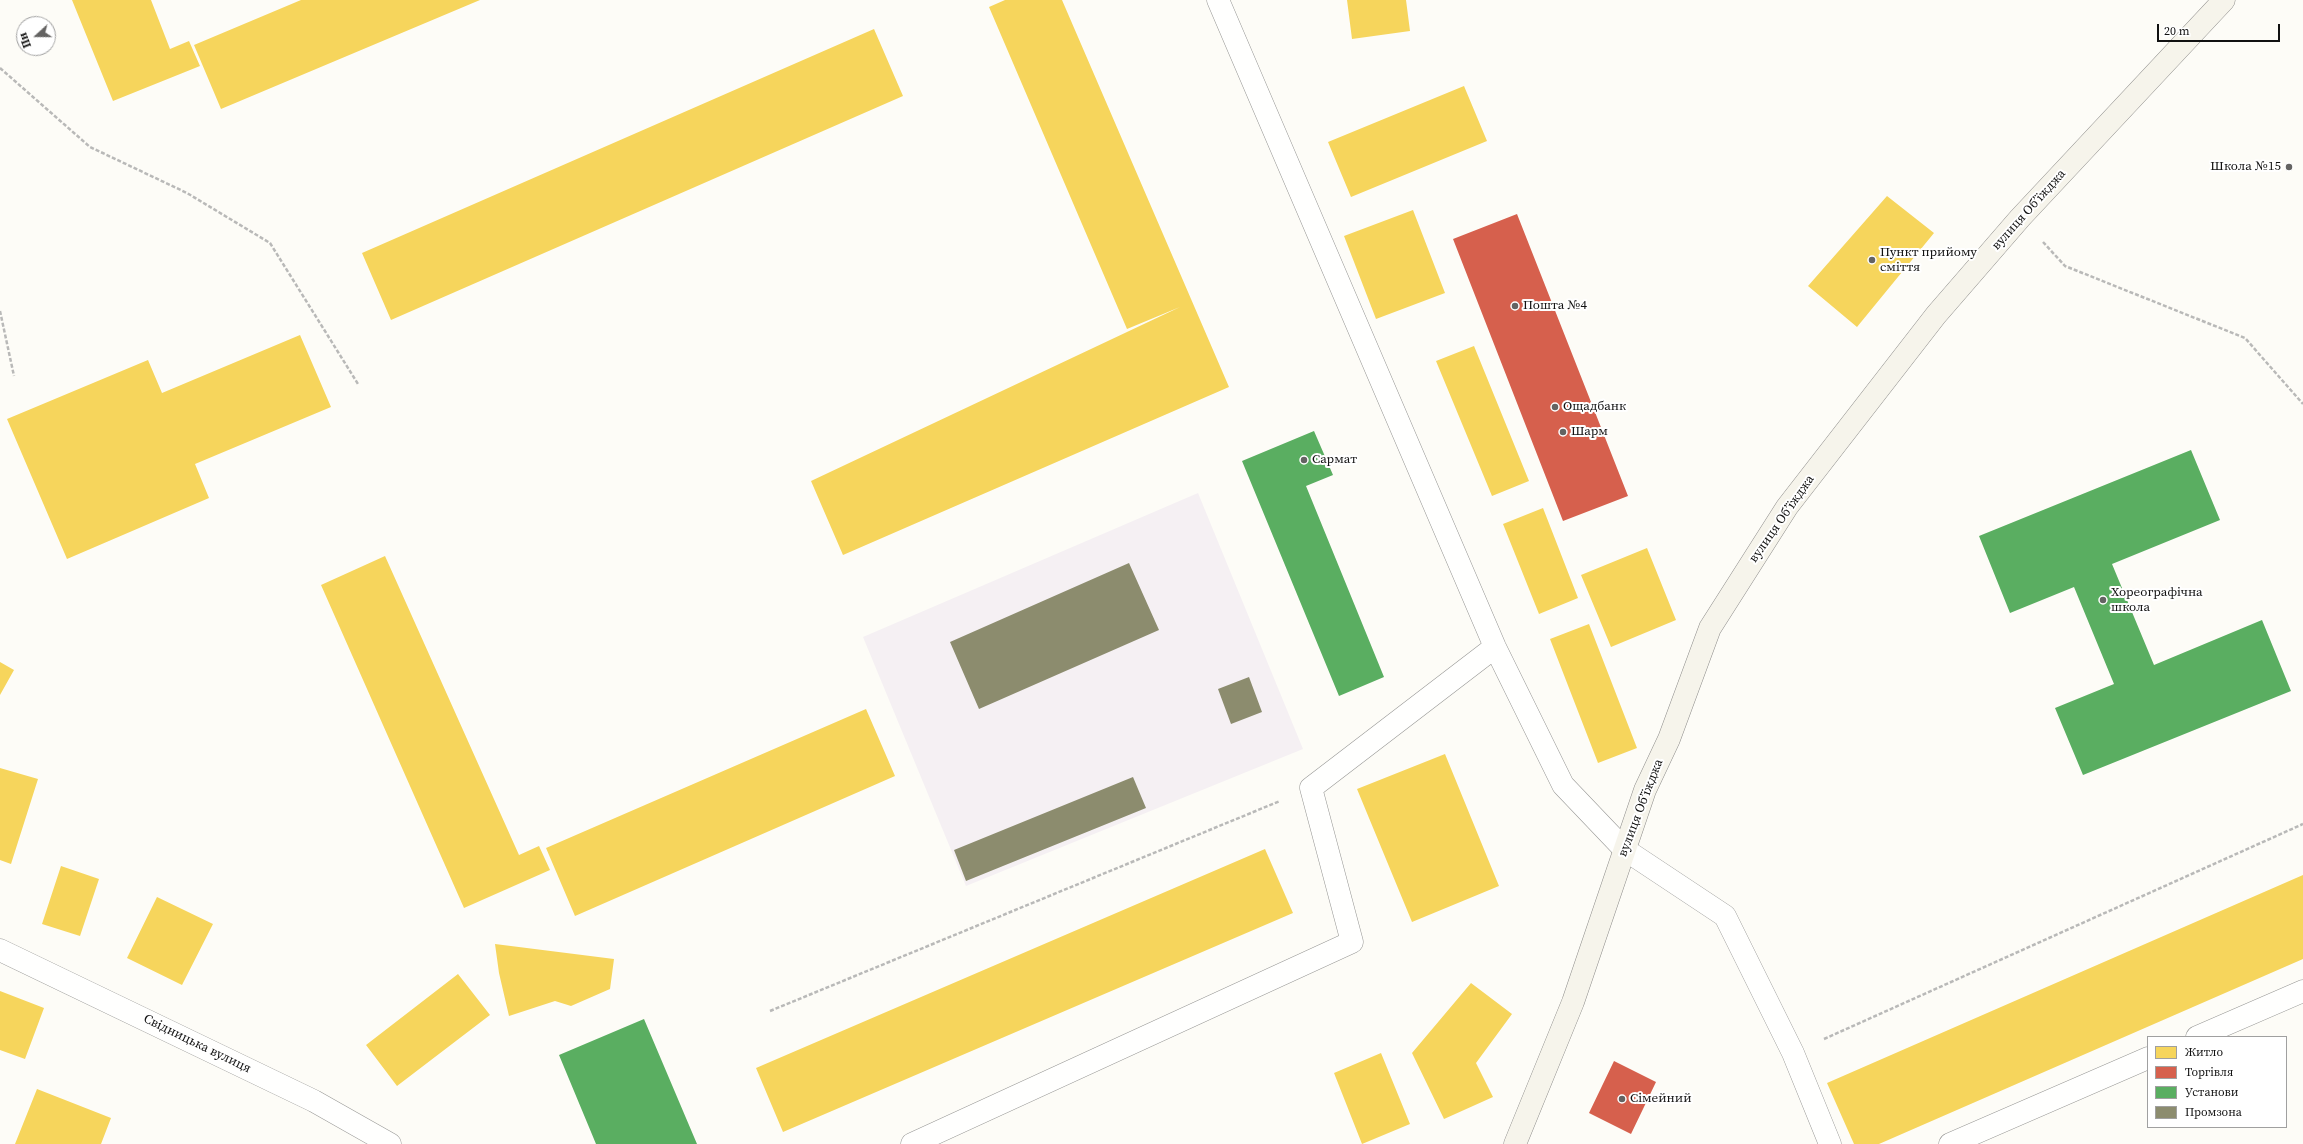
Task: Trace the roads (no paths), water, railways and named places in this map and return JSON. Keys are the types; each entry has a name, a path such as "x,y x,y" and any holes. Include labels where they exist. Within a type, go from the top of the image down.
{"street":[{"path":"1218,0 1495,647 1563,785 1624,849 1725,916 1793,1053 1830,1144"},
{"name":"вулиця Обʼїжджа","path":"1515,1144 1573,1002 1624,849 1646,790 1669,739 1714,621 1787,507 1936,316 2020,218 2224,0"},
{"path":"912,1144 1352,942 1311,788 1495,647"},
{"name":"Свідницька вулиця","path":"0,950 314,1101 390,1144"},
{"path":"2199,1036 2303,991"},
{"path":"1950,1144 2147,1058"}],"place":[{"name":"Школа №15","path":"2289,167"},
{"name":"Пункт прийому сміття","path":"1872,260"},
{"name":"Пошта №4","path":"1515,306"},
{"name":"Ощадбанк","path":"1555,407"},
{"name":"Шарм","path":"1563,432"},
{"name":"Сармат","path":"1304,460"},
{"name":"Хореографічна школа","path":"2103,600"},
{"name":"Сімейний","path":"1622,1099"}]}
